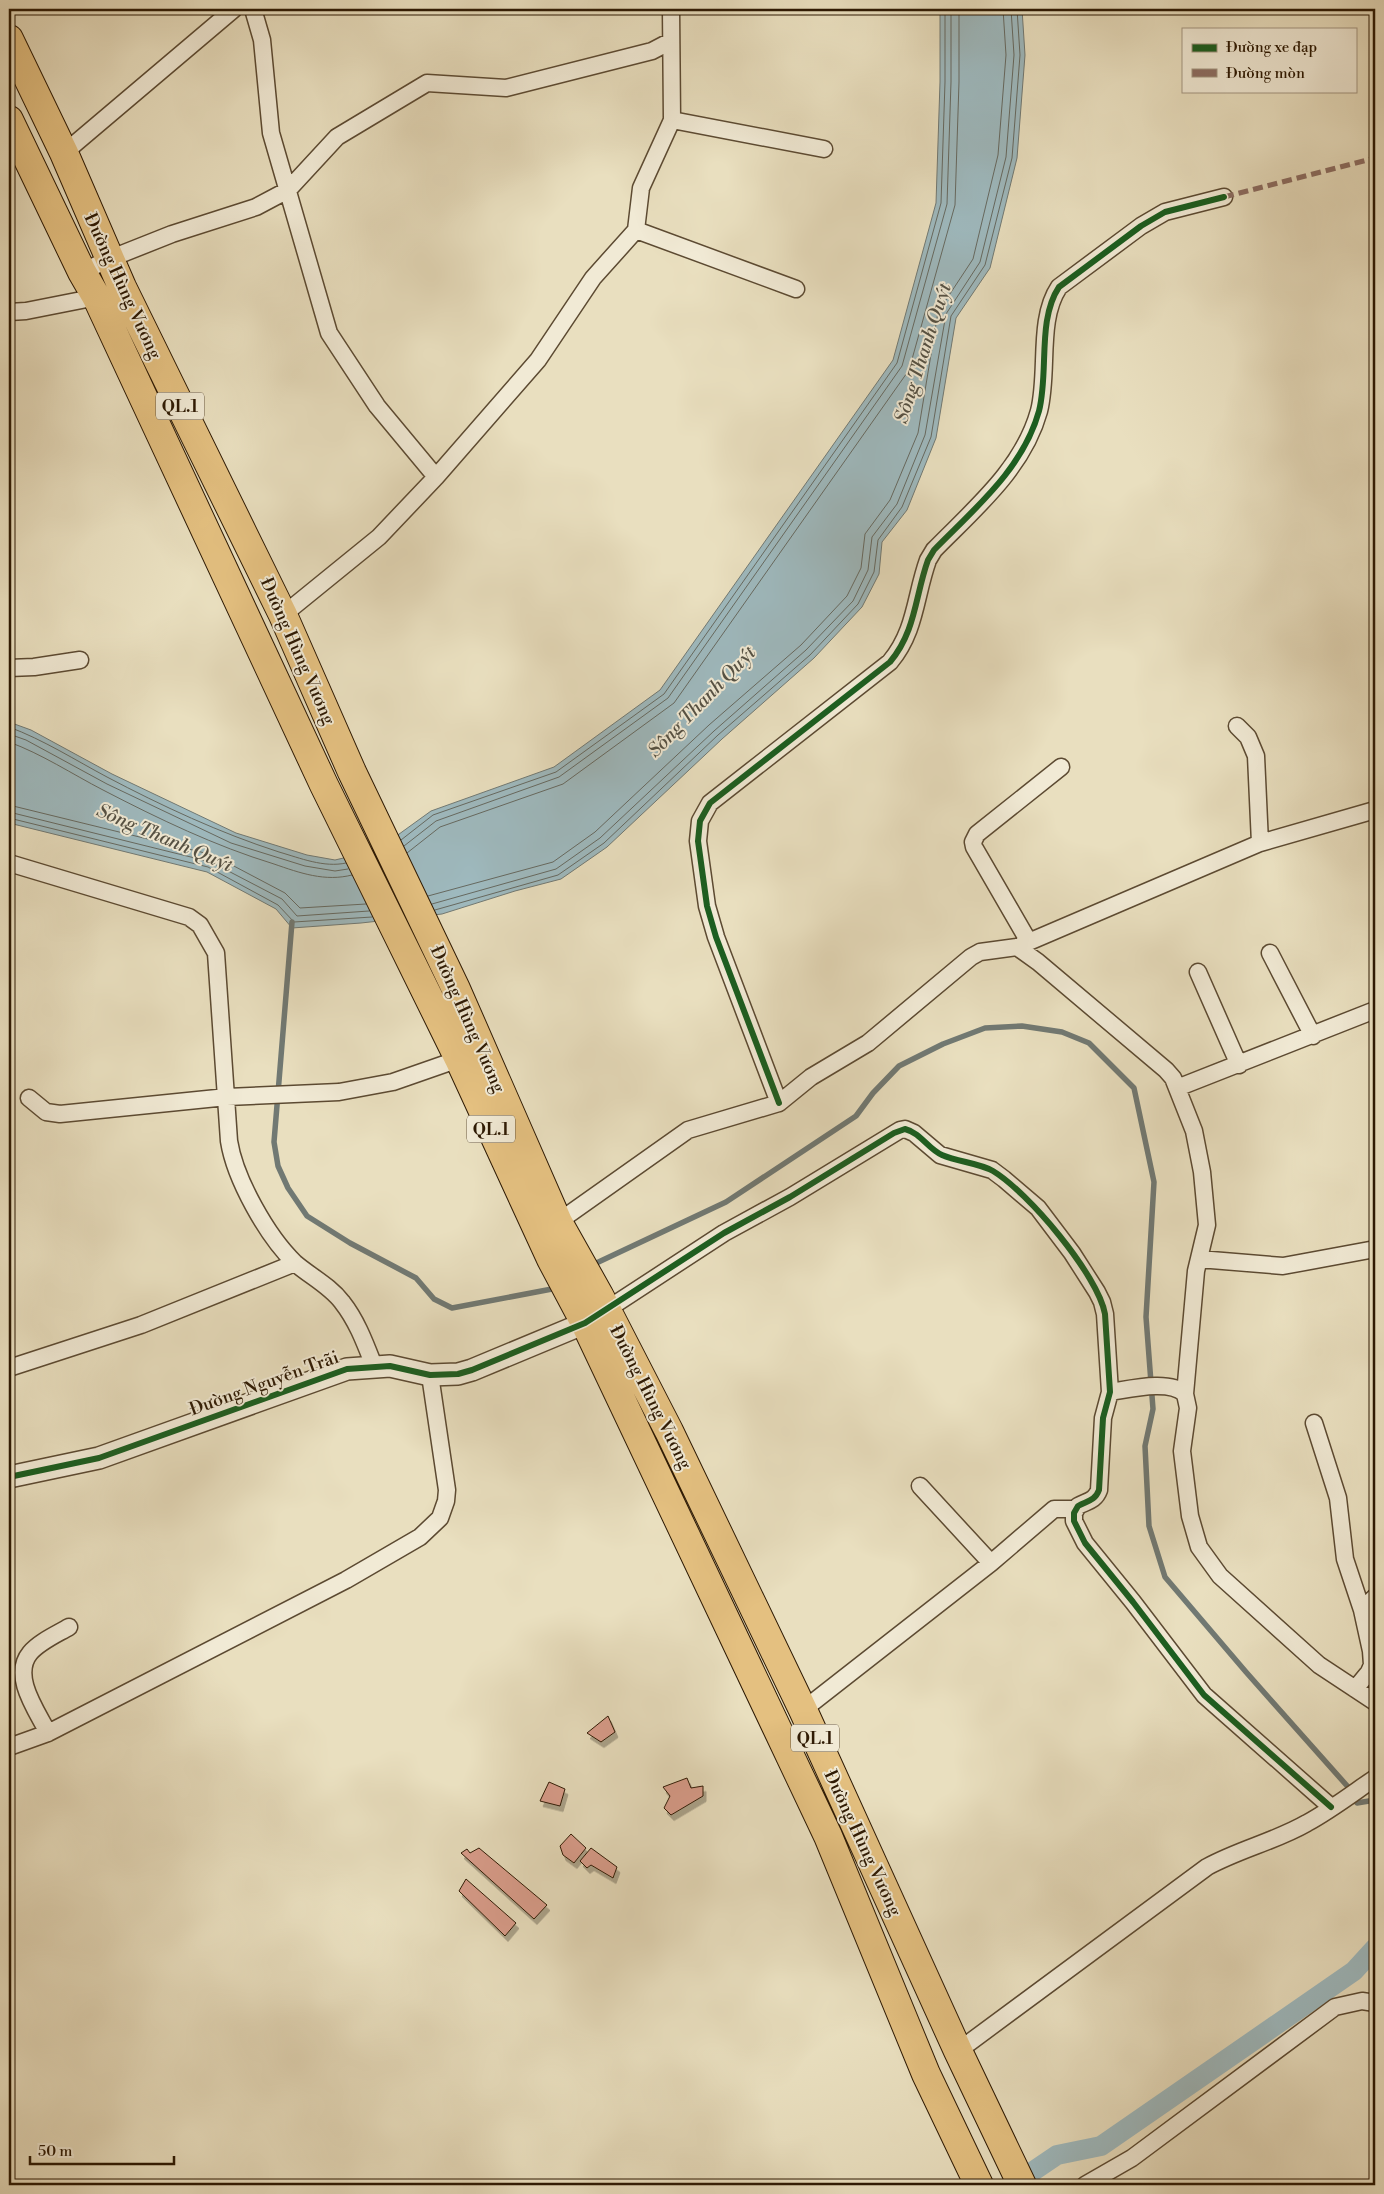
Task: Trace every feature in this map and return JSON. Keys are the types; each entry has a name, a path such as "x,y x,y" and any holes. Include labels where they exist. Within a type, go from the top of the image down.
{"highway":[{"name":"Đường Hùng Vương","path":"9,39 64,153 122,287 283,616 352,772 456,989 560,1241"},
{"name":"Đường Hùng Vương","path":"9,120 82,272 97,298 324,785 459,1059 597,1309 669,1431 803,1710 958,2051 1022,2185"},
{"name":"Đường Hùng Vương","path":"597,1309 828,1836 926,2074 979,2185"}],"street":[{"path":"64,153 234,9"},
{"path":"253,9 262,40 271,133 328,333 377,406 436,477"},
{"path":"283,616 379,537 436,477 538,360 593,278 636,230 641,188 672,120 671,9"},
{"path":"82,272 172,234 256,207 288,190 338,137 427,83 506,88 652,51 671,42"},
{"path":"672,120 824,149"},
{"path":"779,1103 716,937 707,906 698,841 700,821 710,803 890,662 902,648 910,629 928,560 934,550 1008,472 1031,433 1039,410 1043,382 1048,312 1051,299 1059,287 1141,226 1165,212 1224,197"},
{"path":"636,230 796,289"},
{"path":"9,312 97,298 122,287"},
{"path":"9,668 34,667 80,660"},
{"path":"1237,726 1254,747 1256,756 1260,843"},
{"path":"1061,767 977,834 973,842 1023,944 1038,962 1166,1070 1177,1088 1194,1131 1202,1172 1207,1225 1196,1271 1186,1394 1188,1408 1182,1451 1190,1516 1199,1547 1227,1582 1319,1665 1375,1702"},
{"path":"560,1241 688,1130 779,1103 811,1077 868,1043 971,957 980,952 1023,944 1260,843 1375,810"},
{"path":"9,863 189,918 200,925 216,953 232,1161 263,1223 280,1247 296,1263 340,1299 356,1323 374,1366"},
{"path":"1270,953 1313,1036"},
{"path":"1198,972 1239,1065"},
{"path":"1177,1088 1375,1010"},
{"path":"29,1098 46,1112 60,1114 227,1097 339,1092 393,1082 459,1059"},
{"path":"597,1309 894,1133 905,1129 914,1133 940,1155 992,1170 1038,1208 1072,1253 1102,1302 1110,1392 1103,1418 1099,1490 1097,1496 1075,1509 1054,1509 990,1563 803,1710"},
{"path":"1199,1259 1283,1266 1375,1249"},
{"path":"9,1368 141,1325 296,1263"},
{"name":"Đường Nguyễn Trãi","path":"9,1477 99,1458 347,1369 390,1366 430,1375 458,1374 472,1370 597,1309"},
{"path":"9,1747 48,1732 346,1580 420,1538 440,1518 446,1501 430,1375"},
{"path":"1110,1392 1153,1387 1174,1387 1186,1394"},
{"path":"1314,1423 1338,1498 1346,1559 1362,1610 1371,1651 1372,1664 1355,1689"},
{"path":"920,1486 990,1563"},
{"path":"1075,1509 1074,1521 1085,1543 1204,1695 1331,1807"},
{"path":"1362,1610 1375,1597"},
{"path":"48,1732 26,1688 23,1679 24,1666 31,1651 69,1626"},
{"path":"958,2051 1207,1867 1234,1852 1255,1846 1307,1823 1375,1778"},
{"path":"1085,2185 1132,2158 1335,2007 1362,2001 1375,2003"}],"water":[{"name":"Sông Thanh Quýt","path":"940,9 1022,9 1025,55 1017,158 990,268 956,318 936,438 907,510 882,542 879,574 862,607 814,658 722,739 607,847 561,879 442,914 292,928 276,909 207,872 9,823 9,722 31,730 112,774 236,833 307,855 335,860 377,850 431,811 554,767 660,690 893,360 936,203 940,82"}],"building":[{"path":"608,1716 615,1732 601,1742 587,1733"},
{"path":"687,1778 691,1788 703,1786 703,1796 671,1815 664,1808 670,1796 663,1787"},
{"path":"549,1782 565,1789 560,1806 540,1801"},
{"path":"571,1834 586,1848 574,1863 563,1855 560,1846"},
{"path":"479,1848 547,1905 534,1919 461,1853 467,1849 470,1853"},
{"path":"591,1848 617,1867 613,1878 591,1865 587,1868 580,1861"},
{"path":"466,1879 516,1923 505,1936 459,1891"}],"waterway":[{"path":"292,922 274,1142 278,1166 288,1188 307,1216 350,1243 416,1278 434,1299 452,1308 552,1289 556,1286"},
{"path":"590,1266 726,1202 856,1116 873,1093 899,1066 943,1044 985,1028 1022,1026 1062,1032 1089,1043 1134,1088 1154,1182 1146,1317 1153,1409 1145,1446 1149,1526 1165,1577 1349,1788 1357,1803 1375,1800"},
{"path":"1026,2176 1057,2155 1101,2146 1354,1971 1375,1948"}],"marked path":[{"path":"1224,197 1375,158"}],"cycle path":[{"path":"779,1103 716,937 707,906 698,841 700,821 710,803 890,662 899,650 910,626 928,560 934,550 996,487 1009,470 1032,432 1042,396 1048,315 1052,300 1059,287 1141,226 1165,212 1224,197"},
{"path":"9,1477 99,1458 347,1369 390,1366 430,1375 458,1374 472,1370 585,1323 724,1233 790,1197 894,1133 905,1129 916,1134 942,1155 987,1168 1008,1182 1042,1215 1076,1257 1100,1298 1105,1314 1110,1392 1103,1418 1099,1490 1093,1499 1078,1506 1074,1513 1074,1521 1085,1543 1204,1695 1331,1807"}]}
